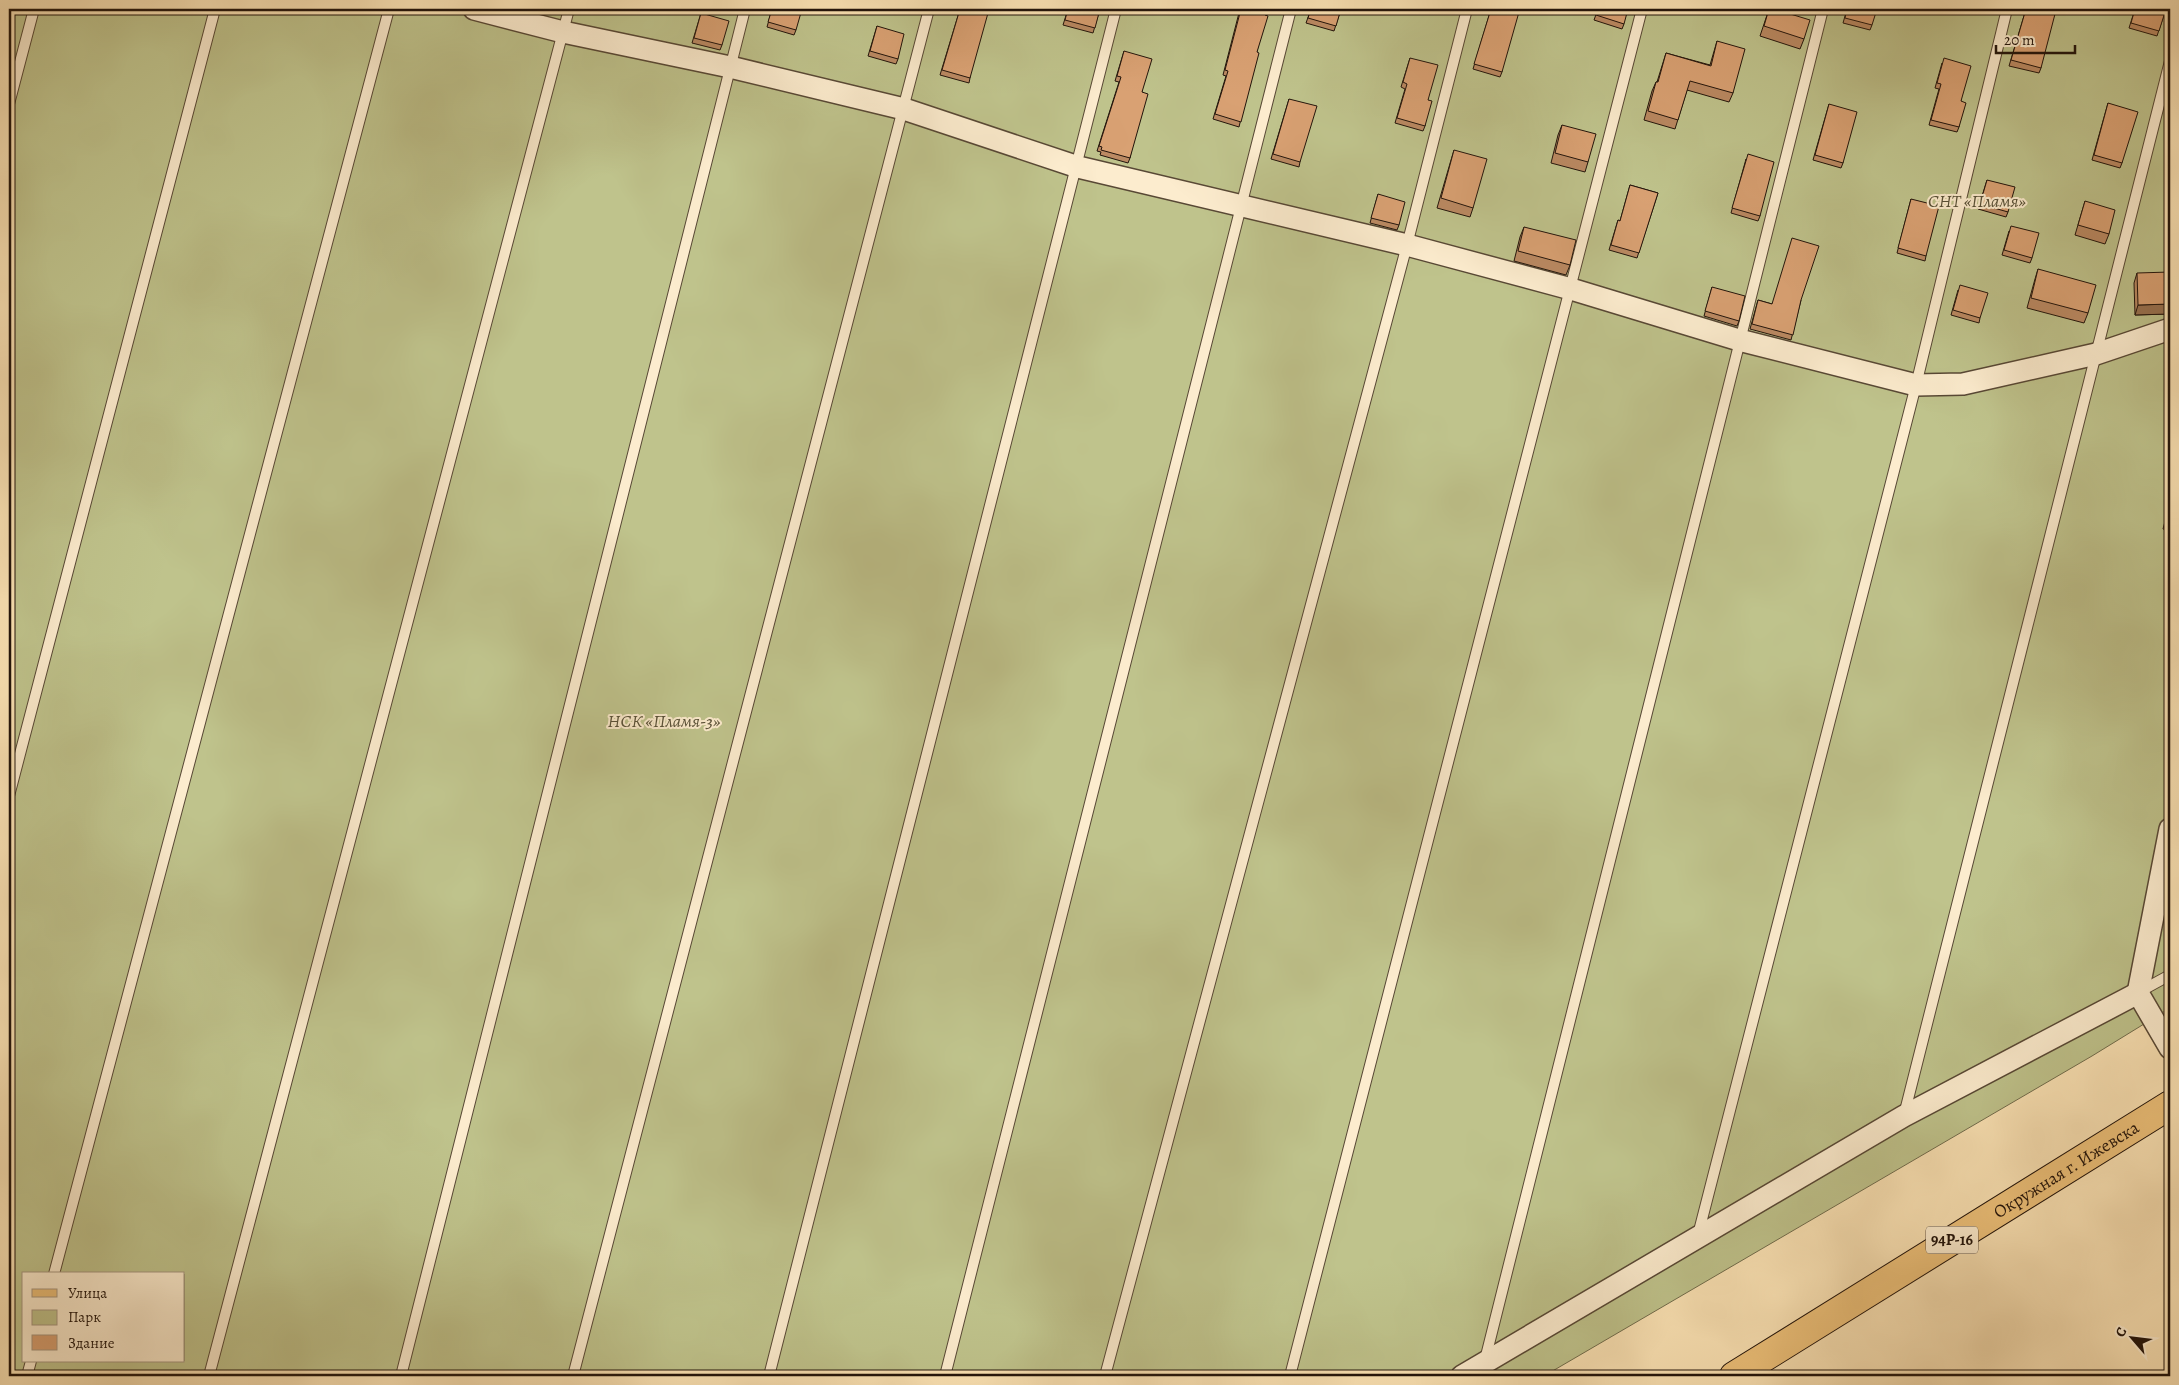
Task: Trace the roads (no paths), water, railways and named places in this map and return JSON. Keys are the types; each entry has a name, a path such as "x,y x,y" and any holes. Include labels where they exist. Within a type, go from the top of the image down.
{"main road":[{"name":"Окружная г. Ижевска","path":"1734,1376 2170,1105"}],"street":[{"path":"474,9 563,32 730,67 904,109 1078,167 1407,245 1571,289 1739,340 1916,385 1963,384 2096,354 2170,329"},
{"path":"2170,829 2138,993 2170,1048"},
{"path":"1462,1376 1904,1116 2138,993"}],"lane":[{"path":"9,104 34,9"},
{"path":"9,796 215,9"},
{"path":"55,1272 389,9"},
{"path":"209,1376 569,9"},
{"path":"401,1376 745,9"},
{"path":"573,1376 929,9"},
{"path":"769,1376 1078,167 1116,9"},
{"path":"945,1376 1291,9"},
{"path":"1105,1376 1407,245 1467,9"},
{"path":"1290,1376 1642,9"},
{"path":"1484,1363 1823,9"},
{"path":"1697,1238 1916,385 2007,9"},
{"path":"1904,1116 2170,61"},
{"path":"2138,993 2170,975"},
{"path":"27,1376 31,1362"}],"park label":[{"name":"СНТ «Пламя»","path":"1977,201"},
{"name":"НСК «Пламя-3»","path":"664,721"}]}
